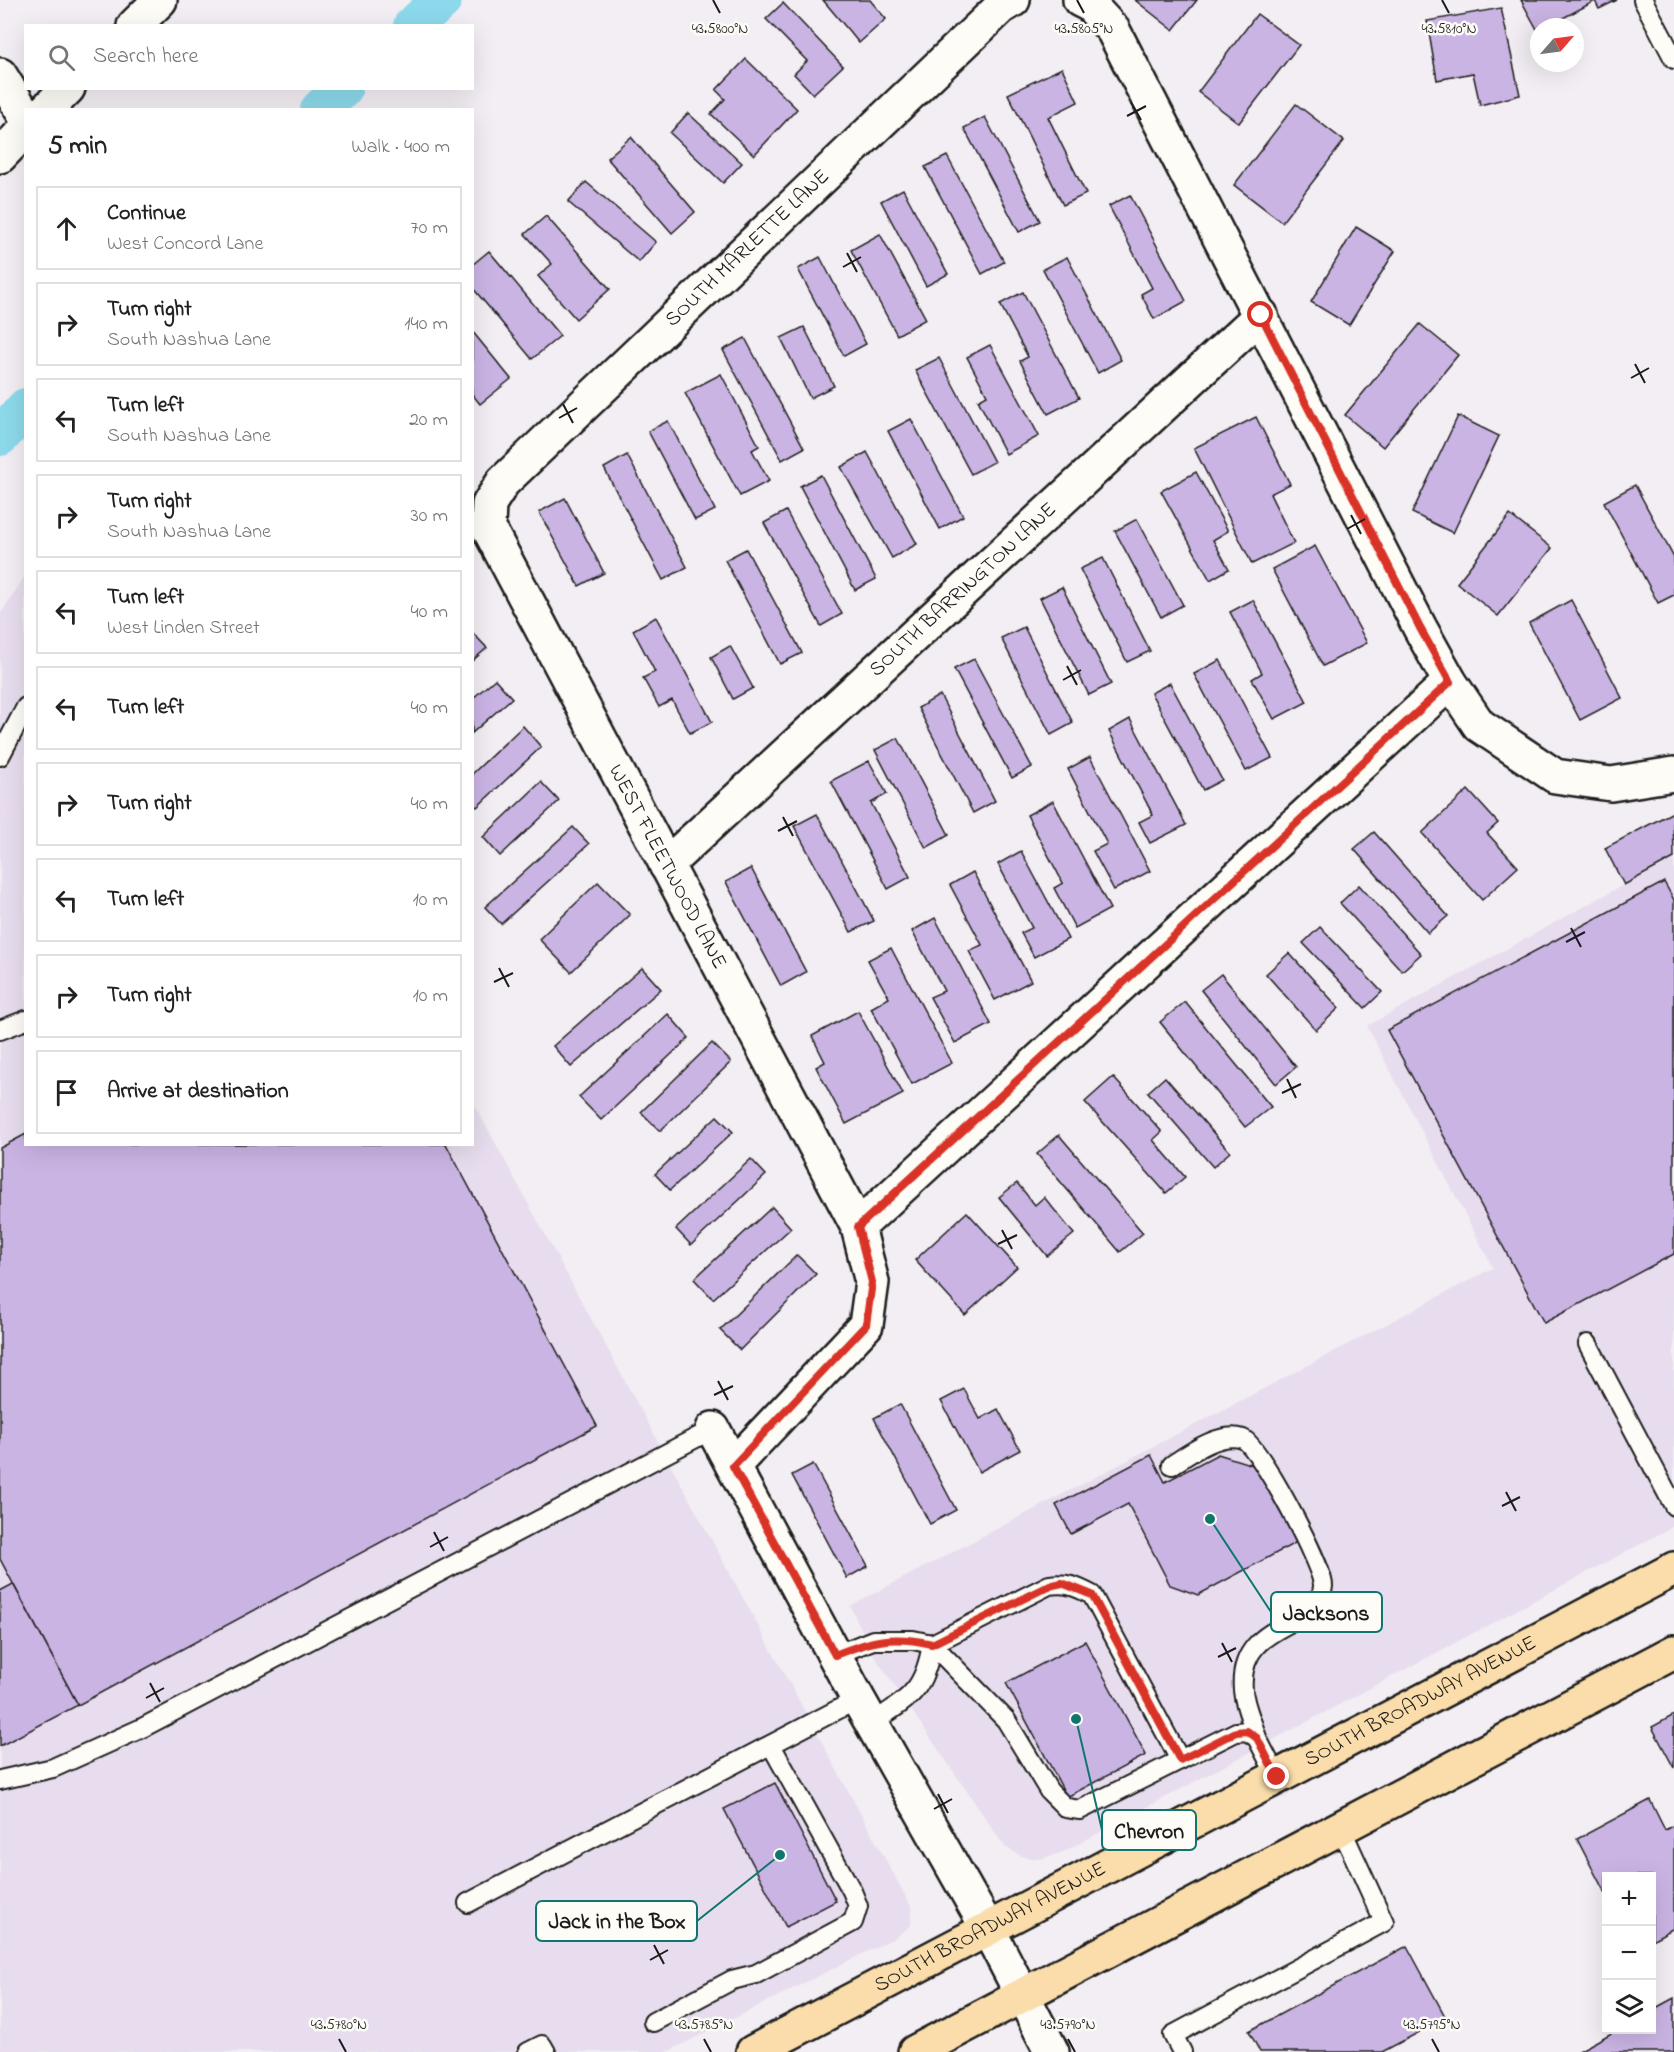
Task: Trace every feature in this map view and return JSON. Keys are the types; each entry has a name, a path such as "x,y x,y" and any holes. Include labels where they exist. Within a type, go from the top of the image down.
{"main road":[{"name":"SOUTH BROADWAY AVENUE","path":"753,2052 1674,1569"},
{"path":"915,2052 1674,1652"}],"street":[{"path":"136,24 160,0"},
{"name":"SOUTH MARLETTE LANE","path":"489,504 503,483 1001,7 1013,0"},
{"path":"1080,0 1090,5 1113,30 1420,628 1450,682 1479,725 1555,776 1611,784 1674,774"},
{"path":"0,75 24,114"},
{"path":"48,108 66,90"},
{"path":"0,156 24,131"},
{"name":"SOUTH BARRINGTON LANE","path":"666,865 1261,315"},
{"name":"WEST FLEETWOOD LANE","path":"489,504 488,527 858,1227 872,1282 866,1325 733,1466"},
{"path":"858,1227 1450,682"},
{"path":"713,1429 865,1711 988,1929 1052,2052"}],"lane":[{"path":"1643,0 1674,59"},
{"path":"0,756 24,711"},
{"path":"0,1030 24,1021"},
{"path":"1588,1344 1674,1506"},
{"path":"0,1780 53,1768 142,1728 713,1429"},
{"path":"1172,1465 1196,1450 1227,1437 1244,1439 1260,1456 1272,1477 1314,1559 1323,1584 1319,1601 1310,1611 1266,1635 1252,1648 1244,1667 1243,1691 1257,1738 1277,1777"},
{"path":"932,1644 1049,1586 1062,1583 1078,1588 1092,1595 1180,1760"},
{"path":"835,1655 873,1640 913,1640 932,1644 1006,1720 1049,1791 1066,1808 1080,1810 1236,1732 1247,1731 1257,1738"},
{"path":"468,1903 771,1745 911,1696 928,1671 932,1644"},
{"path":"653,2022 732,1980 756,1974 853,1922 858,1906 852,1891 771,1745"},
{"path":"1182,2052 1173,2035 1384,1922 1341,1828"},
{"path":"528,2052 542,2045 546,2052"}],"shaded area":[{"path":"24,578 24,1146 474,1146 474,1104 912,1908 911,1925 896,1937 667,2052 0,2052 0,615"},
{"path":"1674,857 1674,1526 1063,1852 1041,1859 1023,1857 1005,1847 875,1657 850,1606 1493,1268 1367,1026"}],"building":[{"path":"823,0 870,0 886,19 859,43"},
{"path":"1135,0 1197,0 1173,30"},
{"path":"1521,0 1617,0 1599,9 1595,1 1563,18 1531,18"},
{"path":"783,3 843,66 813,94 794,74 807,61 766,19"},
{"path":"1501,8 1520,95 1480,105 1473,73 1437,80 1427,21"},
{"path":"1257,14 1299,45 1239,123 1198,92"},
{"path":"746,59 797,109 754,155 711,114 725,99 716,90"},
{"path":"1062,68 1078,102 1048,117 1086,194 1063,205 1008,94"},
{"path":"1296,104 1344,141 1282,222 1234,185"},
{"path":"688,113 742,163 723,183 670,133"},
{"path":"985,117 1040,221 1019,232 964,128"},
{"path":"631,137 695,212 672,233 607,158"},
{"path":"947,156 1004,262 982,274 925,167"},
{"path":"586,182 656,242 639,262 568,202"},
{"path":"903,189 948,274 926,286 881,201"},
{"path":"1130,195 1186,301 1154,319 1141,294 1152,288 1109,206"},
{"path":"546,216 610,289 576,319 538,276 552,264 525,234"},
{"path":"1356,227 1395,251 1349,325 1311,302"},
{"path":"880,234 926,319 897,335 851,250"},
{"path":"489,251 560,336 532,359 474,289 474,263"},
{"path":"820,257 866,344 844,356 798,269"},
{"path":"1067,257 1121,360 1098,373 1043,269"},
{"path":"1023,292 1079,398 1048,414 1020,361 1028,357 1000,304"},
{"path":"1420,324 1458,355 1383,447 1345,415"},
{"path":"804,327 834,386 810,398 781,338"},
{"path":"474,333 511,379 480,404 474,396"},
{"path":"745,338 804,448 782,460 723,350"},
{"path":"990,345 1039,436 1006,454 978,400 987,395 967,357"},
{"path":"939,358 994,462 971,474 915,370"},
{"path":"721,374 759,446 752,450 769,481 740,496 685,393"},
{"path":"1458,416 1499,436 1453,533 1412,513"},
{"path":"1256,417 1290,484 1270,494 1294,543 1252,564 1194,448"},
{"path":"911,419 963,516 940,529 888,431"},
{"path":"668,421 715,510 695,520 648,431"},
{"path":"867,452 917,544 892,558 841,467"},
{"path":"627,455 687,567 663,580 604,468"},
{"path":"1196,472 1228,531 1213,540 1229,569 1210,580 1161,491"},
{"path":"821,475 876,579 855,590 800,486"},
{"path":"1635,485 1674,558 1674,595 1658,603 1604,502"},
{"path":"565,498 604,573 579,586 539,512"},
{"path":"786,511 842,614 821,626 764,523"},
{"path":"1510,515 1552,548 1498,616 1457,583"},
{"path":"1137,519 1183,605 1161,617 1115,531"},
{"path":"1315,546 1367,643 1323,666 1272,569"},
{"path":"746,549 802,653 780,664 725,560"},
{"path":"1103,558 1150,651 1127,662 1080,569"},
{"path":"1062,587 1111,684 1089,695 1040,598"},
{"path":"1253,600 1307,702 1274,719 1252,679 1262,673 1230,612"},
{"path":"1571,600 1622,698 1580,720 1529,623"},
{"path":"656,617 712,722 690,733 672,700 659,707 643,678 655,672 633,630"},
{"path":"1024,627 1073,723 1051,735 1001,638"},
{"path":"474,634 487,648 474,659"},
{"path":"730,646 753,688 733,699 711,657"},
{"path":"974,659 1032,767 1012,778 954,669"},
{"path":"1220,660 1272,758 1246,771 1194,674"},
{"path":"495,679 512,698 474,731 474,697"},
{"path":"1170,683 1222,780 1203,790 1151,693"},
{"path":"940,695 995,801 973,813 918,708"},
{"path":"1130,719 1186,825 1150,843 1139,822 1153,815 1109,731"},
{"path":"523,726 541,747 477,807 474,805 474,772"},
{"path":"898,738 949,835 926,848 875,750"},
{"path":"1090,757 1150,871 1114,890 1093,851 1107,844 1068,769"},
{"path":"869,761 887,794 871,803 910,877 888,889 831,781"},
{"path":"541,782 559,801 500,856 483,837"},
{"path":"1468,790 1498,823 1487,833 1518,867 1482,900 1422,833"},
{"path":"1053,801 1110,909 1075,928 1054,888 1063,883 1027,815"},
{"path":"1673,812 1674,858 1624,885 1605,848"},
{"path":"817,814 874,921 851,932 794,826"},
{"path":"573,827 589,844 501,924 485,907"},
{"path":"1374,832 1448,916 1428,933 1354,849"},
{"path":"1021,851 1068,939 1034,957 1021,933 1032,928 998,864"},
{"path":"751,868 806,972 781,986 726,882"},
{"path":"973,872 1031,981 995,1000 969,951 982,945 950,885"},
{"path":"598,882 630,915 571,972 539,939"},
{"path":"1664,882 1674,900 1674,1254 1544,1323 1387,1030"},
{"path":"1359,885 1421,954 1402,971 1340,903"},
{"path":"935,918 991,1024 955,1043 930,997 944,991 912,931"},
{"path":"1320,927 1382,992 1365,1008 1303,943"},
{"path":"891,948 952,1063 912,1084 871,1008 889,998 868,960"},
{"path":"1289,953 1339,1008 1316,1030 1266,974"},
{"path":"642,968 661,989 571,1067 553,1046"},
{"path":"1221,974 1296,1067 1276,1084 1201,990"},
{"path":"1185,1002 1271,1107 1245,1127 1160,1022"},
{"path":"858,1011 903,1094 846,1124 816,1067 825,1062 812,1036"},
{"path":"668,1014 689,1038 601,1120 579,1097"},
{"path":"712,1043 731,1062 660,1131 641,1112"},
{"path":"1113,1077 1162,1132 1153,1140 1185,1177 1166,1193 1085,1102"},
{"path":"1165,1077 1230,1152 1213,1167 1148,1092"},
{"path":"717,1116 733,1132 670,1190 655,1174"},
{"path":"24,1135 24,1146 447,1146 597,1426 78,1705 0,1559 0,1148"},
{"path":"1059,1135 1143,1233 1120,1252 1037,1154"},
{"path":"751,1159 766,1175 691,1245 676,1229"},
{"path":"1017,1183 1035,1205 1044,1197 1074,1234 1047,1256 999,1197"},
{"path":"772,1207 791,1228 713,1299 694,1279"},
{"path":"967,1212 1017,1267 965,1315 915,1260"},
{"path":"797,1255 816,1274 740,1350 720,1330"},
{"path":"964,1389 980,1419 998,1409 1020,1450 979,1472 941,1401"},
{"path":"900,1404 956,1510 930,1524 874,1418"},
{"path":"1218,1454 1256,1466 1297,1542 1198,1595 1170,1585 1128,1504 1071,1534 1056,1505 1151,1455 1165,1482"},
{"path":"813,1464 868,1566 847,1578 792,1475"},
{"path":"13,1584 78,1705 0,1746 0,1591"},
{"path":"1085,1641 1146,1755 1067,1797 1006,1683"},
{"path":"1674,1715 1674,1768 1652,1727"},
{"path":"775,1783 836,1901 786,1927 724,1809"},
{"path":"1650,1800 1665,1830 1674,1825 1674,1928 1656,1938 1656,1872 1602,1872 1602,1887 1577,1839"},
{"path":"1407,1946 1446,2018 1382,2052 1260,2052 1249,2031"},
{"path":"1674,1998 1674,2052 1577,2052 1610,2034 1656,2034 1656,2008"}],"waterway":[{"path":"415,24 442,0"},
{"path":"322,108 341,90"},
{"path":"0,436 24,410"}],"place":[{"name":"Jacksons","path":"1210,1519"},
{"name":"Chevron","path":"1076,1719"},
{"name":"Jack in the Box","path":"780,1855"}],"route":[{"path":"1261,315 1420,628 1450,682 858,1227 872,1282 866,1325 733,1466 835,1655 873,1640 891,1638 932,1644 1049,1586 1062,1583 1092,1595 1180,1760 1236,1732 1247,1731 1257,1738 1277,1777"}]}
